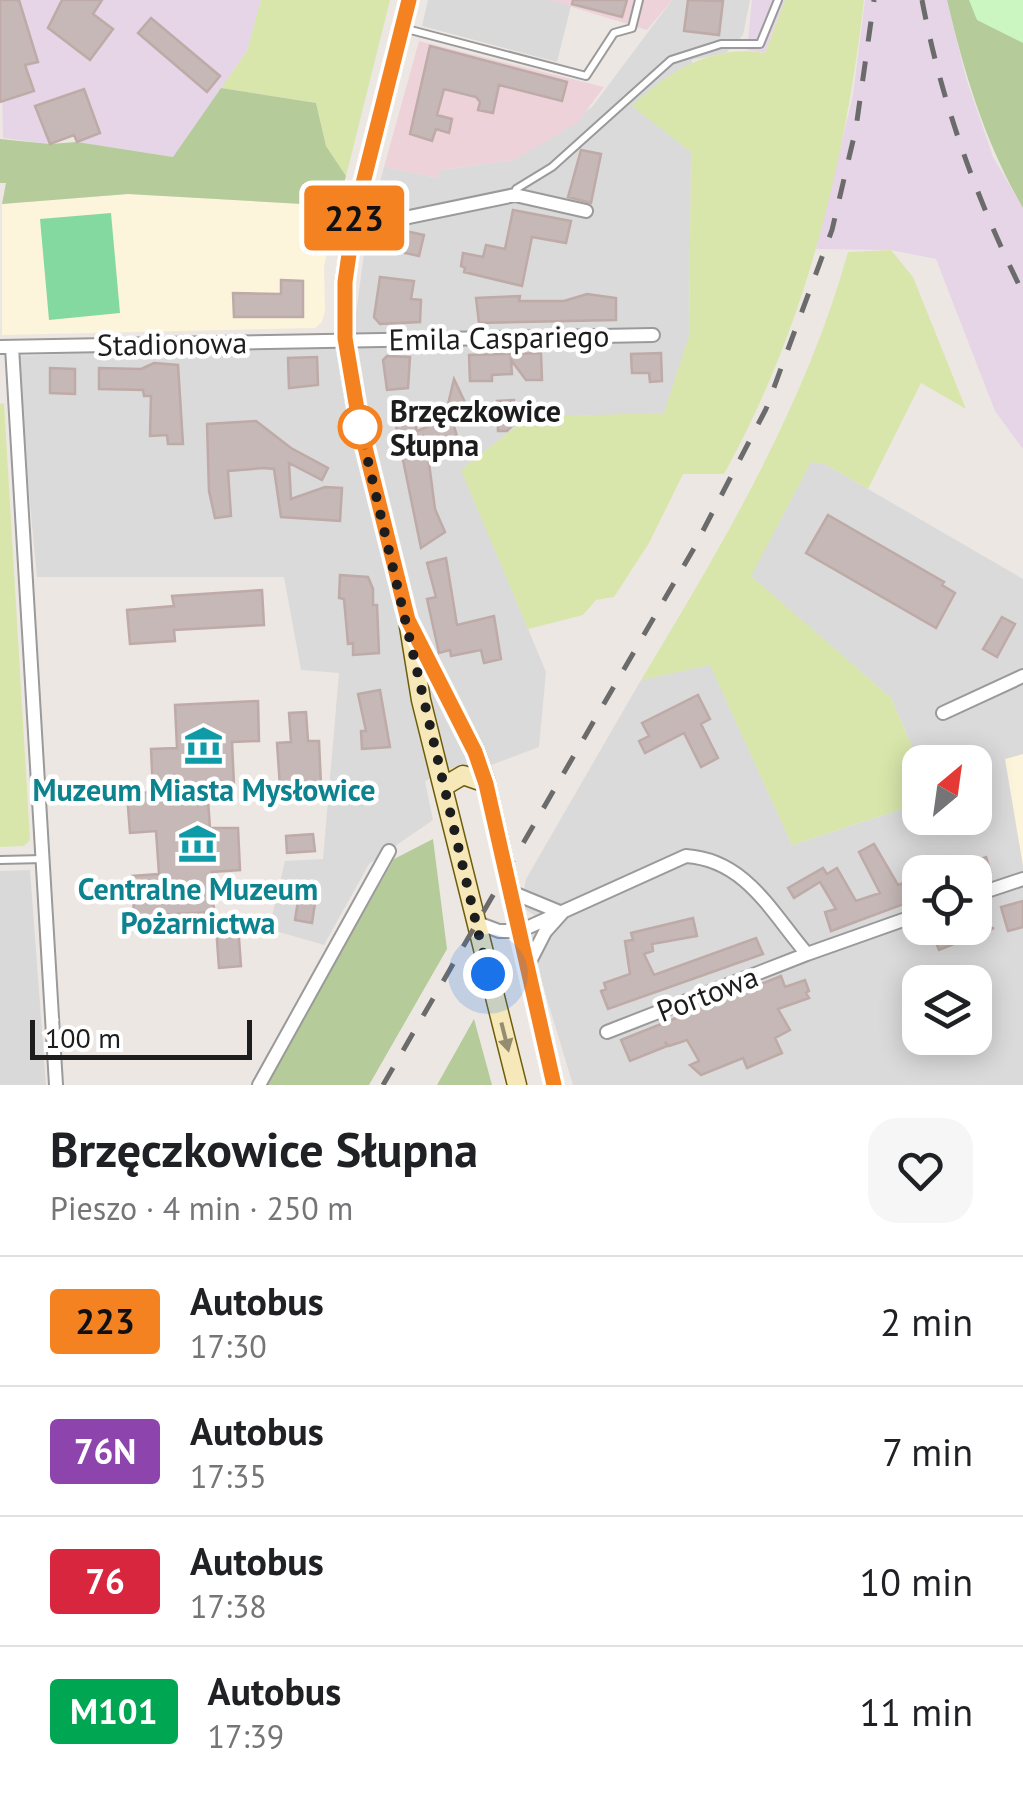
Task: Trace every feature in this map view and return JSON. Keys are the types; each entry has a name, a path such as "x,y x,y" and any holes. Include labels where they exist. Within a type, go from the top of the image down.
{"main road":[{"path":"409,0 354,219 345,282 345,338 360,427 408,620 410,655 518,1085"},
{"path":"408,620 475,752 486,784 554,1085"},
{"path":"443,788 463,775 486,784"}],"street":[{"path":"354,219 385,222 515,195 586,210"},
{"name":"Emila Caspariego","path":"345,338 652,335"},
{"name":"Stadionowa","path":"6,347 345,338"},
{"path":"6,347 45,859 56,1085"},
{"path":"943,713 1023,676"},
{"path":"259,1085 389,851"},
{"path":"474,922 520,931 686,856 712,858 737,870 807,954"},
{"path":"992,889 1023,879"},
{"path":"511,892 562,913"},
{"path":"527,967 545,932 562,913"},
{"name":"Portowa","path":"606,1032 902,920"}],"lane":[{"path":"402,28 586,76 614,33 632,28 639,0"},
{"path":"515,195 516,189 552,167 671,60 721,44 760,44 778,0"},
{"path":"0,860 45,859"}],"shaded area":[{"path":"0,0 261,0 247,51 173,157 77,142 74,135 50,144 3,138"},
{"path":"428,0 549,0 571,6 557,62 422,26"},
{"path":"549,0 672,0 647,30"},
{"path":"672,0 750,0 743,35 726,53 692,60 689,337 664,414 528,417 462,470 546,672 539,747 486,767 456,767 425,781 433,820 369,864 324,945 269,929 285,861 323,859 339,673 301,670 284,577 37,577 16,356 352,342 367,232 384,167 438,178 440,170 514,160 592,107"},
{"path":"752,0 785,0 765,53 747,50"},
{"path":"865,0 947,0 966,78 993,157 1023,208 1023,449 995,411 936,259 891,250 816,249 853,95"},
{"path":"419,41 604,87 577,123 514,160 440,170 438,178 384,167"},
{"path":"128,194 337,206 324,267 322,322 315,328 2,335 2,204"},
{"path":"811,461 825,464 1023,579 1023,1085 573,1085 530,943 535,916 521,906 526,879 641,680 710,664 792,845 902,809 902,835 992,835 992,745 911,745 891,698 750,576"},
{"path":"1023,754 1023,866 1005,759"},
{"path":"30,870 46,1085 0,1085 0,871"}],"green space":[{"path":"261,0 390,0 346,176 326,146 316,103 221,88 247,51"},
{"path":"785,0 864,0 833,184 799,303 777,362 724,474 683,474 649,543 614,597 596,600 583,615 528,629 461,470 528,417 664,413 689,336 691,152 632,106 692,63 727,53 765,53"},
{"path":"947,0 1023,0 1023,208 977,107"},
{"path":"969,0 1023,0 1023,43 977,20"},
{"path":"221,88 316,103 326,146 346,176 337,206 128,194 2,204 6,183 0,183 0,139 50,144 77,142 173,157"},
{"path":"111,213 120,313 49,320 40,219"},
{"path":"891,250 913,277 966,409 921,383 868,489 825,464 811,462 751,576 891,698 911,745 902,745 902,809 792,845 710,665 641,680 759,473 809,364 848,252"},
{"path":"4,403 30,840 24,846 0,847 0,404"},
{"path":"433,839 447,949 369,1085 266,1085 394,859"},
{"path":"474,1019 492,1085 437,1085"}],"building":[{"path":"0,0 19,0 38,62 25,65 34,91 0,102"},
{"path":"62,0 102,0 93,14 113,29 90,60 48,28"},
{"path":"573,0 627,0 622,17 572,4"},
{"path":"688,0 723,1 719,35 684,31"},
{"path":"151,18 220,76 207,92 138,33"},
{"path":"430,46 567,82 562,101 499,85 493,113 478,110 480,102 476,97 444,89 437,115 452,119 449,133 436,129 432,141 410,134"},
{"path":"84,89 100,133 77,142 74,135 50,144 35,106"},
{"path":"581,150 601,154 591,203 568,197"},
{"path":"513,210 571,221 566,243 532,237 522,286 464,272 463,253 483,257 486,245 505,249"},
{"path":"401,230 424,235 419,256 396,251"},
{"path":"380,277 414,281 411,299 421,300 420,322 380,324 374,317"},
{"path":"281,280 303,281 303,317 234,317 233,293 281,294"},
{"path":"587,294 616,298 616,320 479,323 476,298 520,296 519,301 564,301"},
{"path":"541,353 542,380 526,380 511,360 512,374 492,375 492,381 470,381 469,355"},
{"path":"661,353 662,381 650,382 649,373 632,373 631,354"},
{"path":"387,356 410,357 408,388 387,390 383,360"},
{"path":"317,357 318,385 289,388 288,358"},
{"path":"154,363 178,365 183,444 168,444 167,435 150,436 151,396 144,396 143,390 99,389 99,368 141,369"},
{"path":"50,368 75,369 75,394 50,393"},
{"path":"454,379 470,413 453,423 460,452 429,463 435,509 445,532 421,548 394,416 412,412 417,431 439,422 445,417"},
{"path":"514,400 515,423 507,431 498,431 497,401"},
{"path":"256,421 291,448 328,468 322,480 289,463 291,499 325,487 342,488 340,521 281,517 274,469 264,468 228,471 231,516 215,518 209,491 207,424"},
{"path":"828,515 944,582 942,585 955,593 936,628 806,553"},
{"path":"446,558 457,625 494,616 501,659 484,663 481,650 451,656 450,650 439,653 427,599 436,597 427,563"},
{"path":"340,575 368,577 373,605 377,605 379,653 353,655 353,643 348,644 344,599 339,598"},
{"path":"262,590 264,625 174,630 175,641 130,644 127,610 174,606 172,596"},
{"path":"1002,617 1015,624 997,657 983,649"},
{"path":"380,690 390,747 362,749 361,731 366,731 358,694"},
{"path":"698,695 710,719 701,724 718,758 701,767 684,733 645,753 639,741 649,736 642,723"},
{"path":"258,701 259,741 232,742 234,785 207,786 210,828 238,828 240,870 212,872 214,912 134,916 132,876 159,874 156,831 130,833 127,794 153,792 151,749 177,748 175,705"},
{"path":"306,712 308,741 319,741 321,785 280,787 277,743 291,742 289,713"},
{"path":"313,834 315,851 287,853 286,836"},
{"path":"874,844 898,885 902,884 902,905 831,931 825,912 836,909 820,882 794,898 788,888 823,868 827,874 837,868 856,901 880,893 859,852"},
{"path":"300,888 317,890 312,923 295,920"},
{"path":"1023,901 1023,927 1008,931 1001,907"},
{"path":"693,918 697,936 652,944 653,951 644,954 654,975 756,938 763,954 608,1009 601,991 606,989 604,983 630,974 625,941 633,940 631,933"},
{"path":"238,925 241,966 219,968 216,927"},
{"path":"781,976 785,987 805,980 809,991 809,998 778,1009 790,1030 775,1038 782,1053 747,1068 743,1058 701,1075 690,1065 699,1061 687,1040 669,1046 665,1042 667,1046 630,1061 621,1040"}],"railway":[{"path":"383,1085 693,550 766,409 832,230 856,128 874,0"},
{"path":"922,0 962,150 1023,293"}],"bus line":[{"name":"223","path":"409,0 354,219 345,282 345,338 360,427 408,620 475,752 486,784 554,1085"}],"place":[{"name":"Brzęczkowice Słupna","path":"360,427"},
{"name":"Muzeum Miasta Mysłowice","path":"204,745"},
{"name":"Centralne Muzeum Pożarnictwa","path":"198,844"}],"route":[{"path":"360,427 408,620 410,655 488,974"}]}
